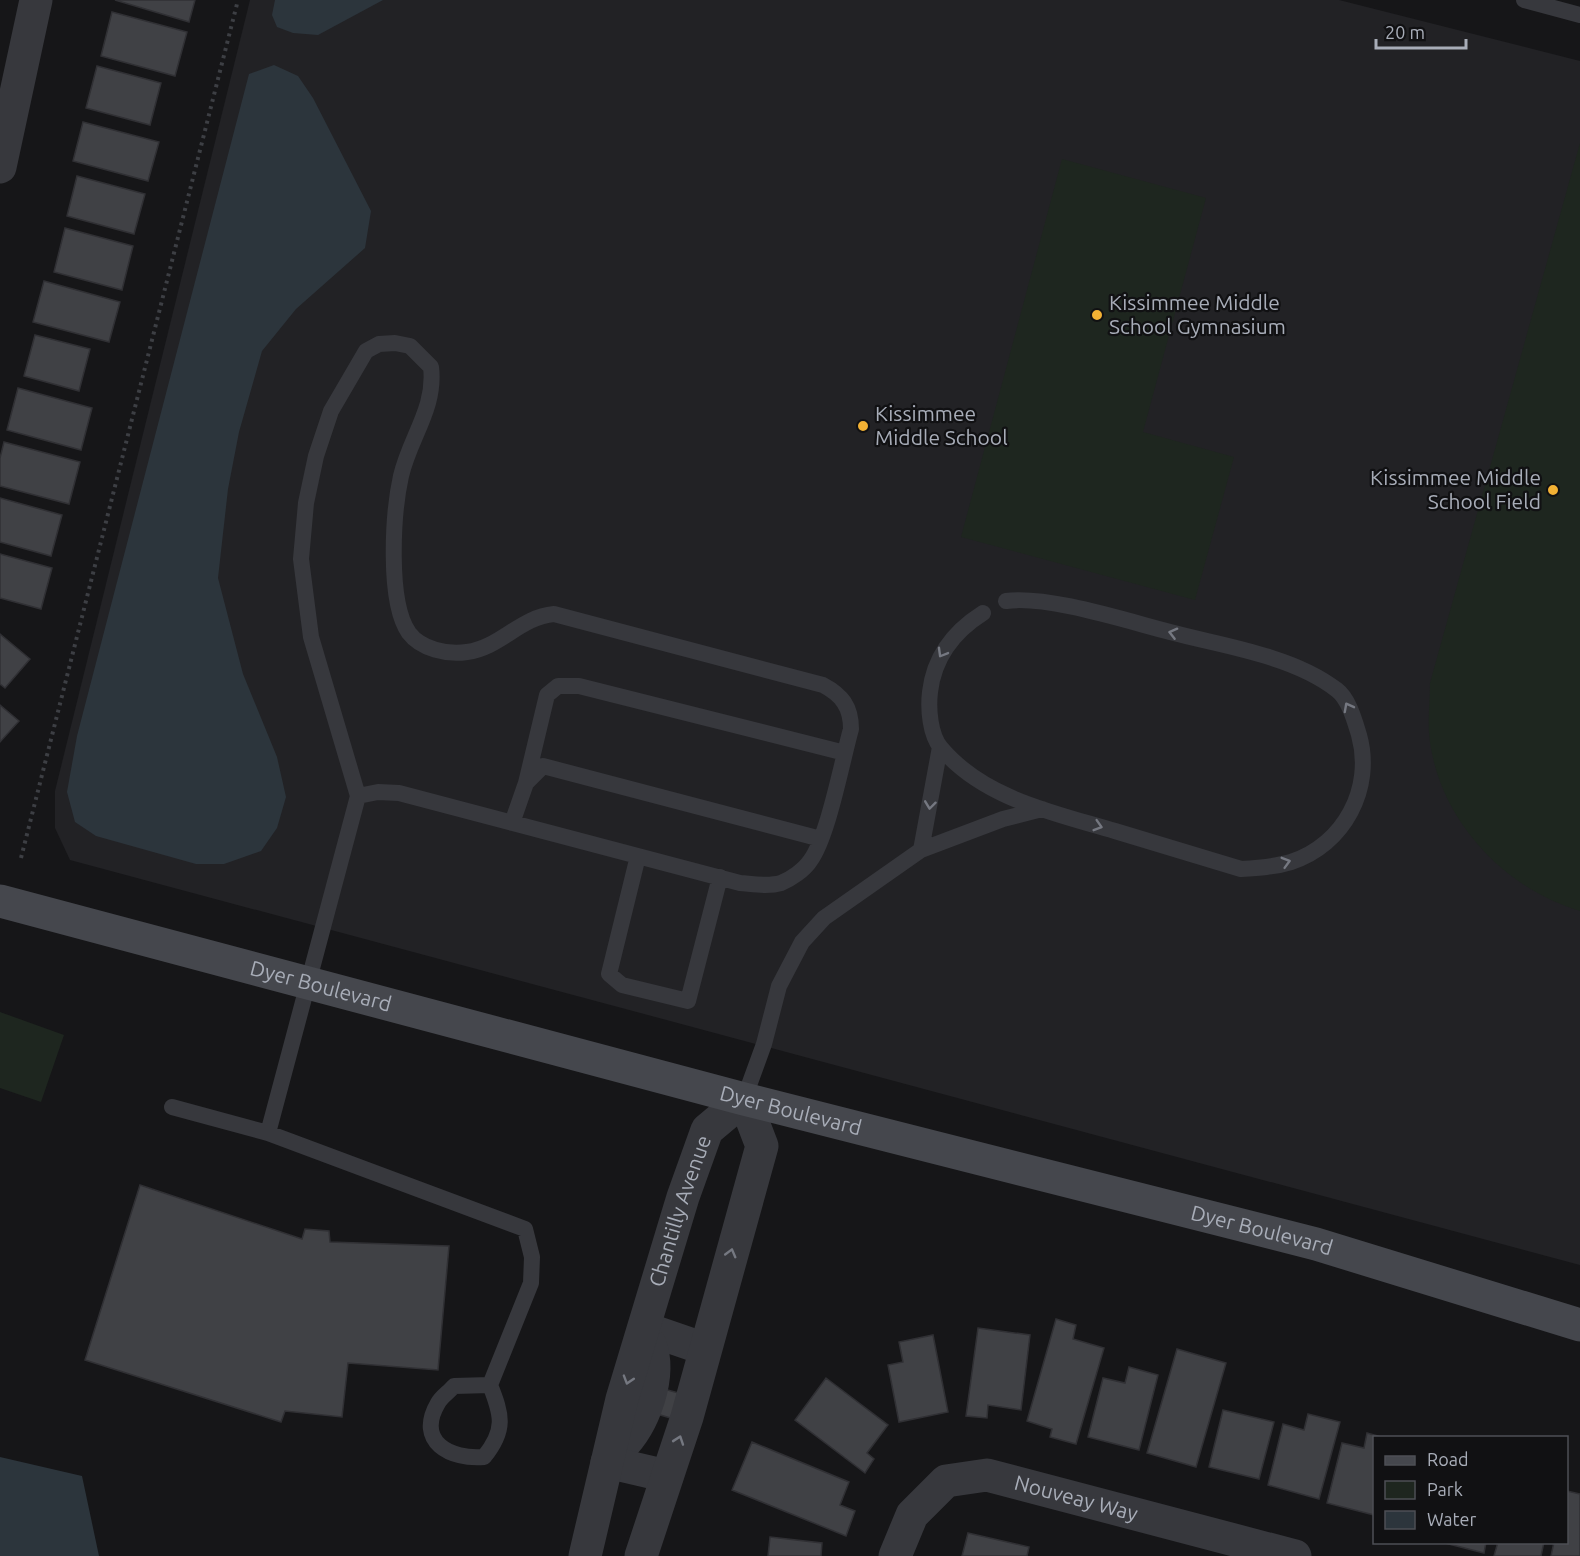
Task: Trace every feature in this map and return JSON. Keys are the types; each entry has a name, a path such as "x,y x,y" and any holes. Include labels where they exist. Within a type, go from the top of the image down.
{"main road":[{"name":"Dyer Boulevard","path":"0,901 744,1100 1316,1244 1580,1324"}],"street":[{"path":"0,167 36,0"},
{"path":"641,1556 687,1417 762,1146 744,1100"},
{"name":"Chantilly Avenue","path":"585,1556 607,1462 683,1197 707,1130 744,1100"},
{"path":"644,1328 705,1348"},
{"path":"607,1462 667,1476"},
{"name":"Nouveay Way","path":"896,1556 912,1515 946,1481 987,1475 1294,1556"}],"lane":[{"path":"1524,0 1579,12"},
{"path":"268,1133 358,796 311,637 301,559 308,493 316,456 331,411 366,351 379,344 395,343 410,346 431,368 433,383 429,406 408,451 401,477 396,520 395,582 399,608 408,632 416,641 442,651 468,652 491,643 526,621 540,615 554,614 832,690 842,697 851,718 821,839 810,861 797,874 781,883 763,885 720,878 399,793 378,792 358,796"},
{"path":"940,747 968,773 1000,792 1042,809 1241,869 1264,868 1293,861 1337,832 1354,810 1363,777 1362,748 1353,718 1340,692 1310,674 1272,658 1026,598 1006,601"},
{"path":"921,850 940,747 928,710 932,673 943,650 962,626 983,613"},
{"path":"512,823 525,783 547,695 558,686 579,686 844,753"},
{"path":"525,783 543,766 821,839"},
{"path":"744,1100 764,1044 779,986 802,942 824,918 921,850 1003,819 1042,809"},
{"path":"638,856 609,974 622,984 688,1001 720,878"},
{"path":"172,1107 268,1133 525,1229 532,1257 531,1284 490,1385 500,1408 500,1427 495,1443 484,1456 471,1458 441,1449 433,1439 431,1423 438,1403 454,1386 490,1385"}],"path":[{"path":"21,858 237,0"}],"shaded area":[{"name":"Kissimmee Middle School","path":"250,0 1339,0 1580,61 1580,1265 70,860 55,828 55,791"}],"green space":[{"path":"1580,143 1580,911 1551,900 1524,885 1478,844 1459,820 1445,793 1434,764 1429,721 1430,683"},
{"name":"Kissimmee Middle School Gymnasium","path":"1062,159 1206,198 1143,432 1234,457 1195,600 961,537"},
{"path":"0,1012 64,1035 41,1102 0,1088"}],"water":[{"path":"275,0 383,0 318,35 293,33 277,27 272,15"},
{"path":"274,65 298,76 313,98 371,211 365,248 296,309 262,351 239,432 228,489 218,578 243,674 277,757 286,797 277,828 261,851 224,864 196,864 96,836 75,822 67,792 77,736 249,74"},
{"path":"0,1457 82,1476 99,1556 0,1556"}],"building":[{"path":"115,0 195,0 189,22"},
{"path":"112,12 187,32 175,76 101,56"},
{"path":"97,66 161,83 150,125 86,108"},
{"path":"83,122 159,142 148,181 73,161"},
{"path":"77,176 145,194 134,234 67,216"},
{"path":"65,228 133,246 122,290 54,272"},
{"path":"44,281 120,302 109,342 33,322"},
{"path":"35,335 90,349 79,391 24,376"},
{"path":"18,388 92,408 81,450 7,430"},
{"path":"4,442 80,462 69,504 0,486 0,458"},
{"path":"0,498 62,515 51,556 0,542"},
{"path":"0,554 52,568 41,609 0,598"},
{"path":"0,634 30,659 5,688 0,684"},
{"path":"0,705 19,721 0,742"},
{"path":"140,1185 302,1239 305,1229 329,1231 330,1242 449,1246 438,1370 348,1363 342,1417 285,1411 281,1422 85,1360"},
{"path":"1056,1319 1076,1325 1073,1339 1104,1348 1076,1444 1050,1437 1052,1429 1027,1421"},
{"path":"978,1328 1030,1335 1021,1410 988,1405 987,1418 966,1416"},
{"path":"933,1335 948,1412 899,1422 888,1365 903,1362 899,1342"},
{"path":"1177,1349 1226,1363 1196,1467 1147,1453"},
{"path":"1129,1367 1158,1375 1139,1450 1088,1437 1103,1378 1125,1383"},
{"path":"826,1378 888,1425 867,1453 874,1459 865,1473 795,1420"},
{"path":"657,1387 682,1394 674,1419 650,1412"},
{"path":"1223,1410 1274,1422 1259,1479 1209,1467"},
{"path":"1308,1414 1340,1422 1319,1499 1268,1485 1283,1424 1304,1430"},
{"path":"1367,1433 1378,1436 1373,1436 1373,1515 1327,1503 1342,1443 1364,1448"},
{"path":"752,1442 849,1482 840,1505 855,1511 846,1536 732,1490"},
{"path":"1568,1491 1580,1494 1580,1556 1551,1556 1554,1544 1568,1544"},
{"path":"968,1533 1029,1547 1027,1556 962,1556"},
{"path":"770,1537 822,1543 821,1556 768,1556"},
{"path":"1449,1544 1486,1544 1484,1553"},
{"path":"1497,1544 1544,1544 1541,1556 1494,1556"}],"place":[{"name":"Kissimmee Middle School Gymnasium","path":"1097,315"},
{"name":"Kissimmee Middle School","path":"863,426"},
{"name":"Kissimmee Middle School Field","path":"1553,490"}]}
